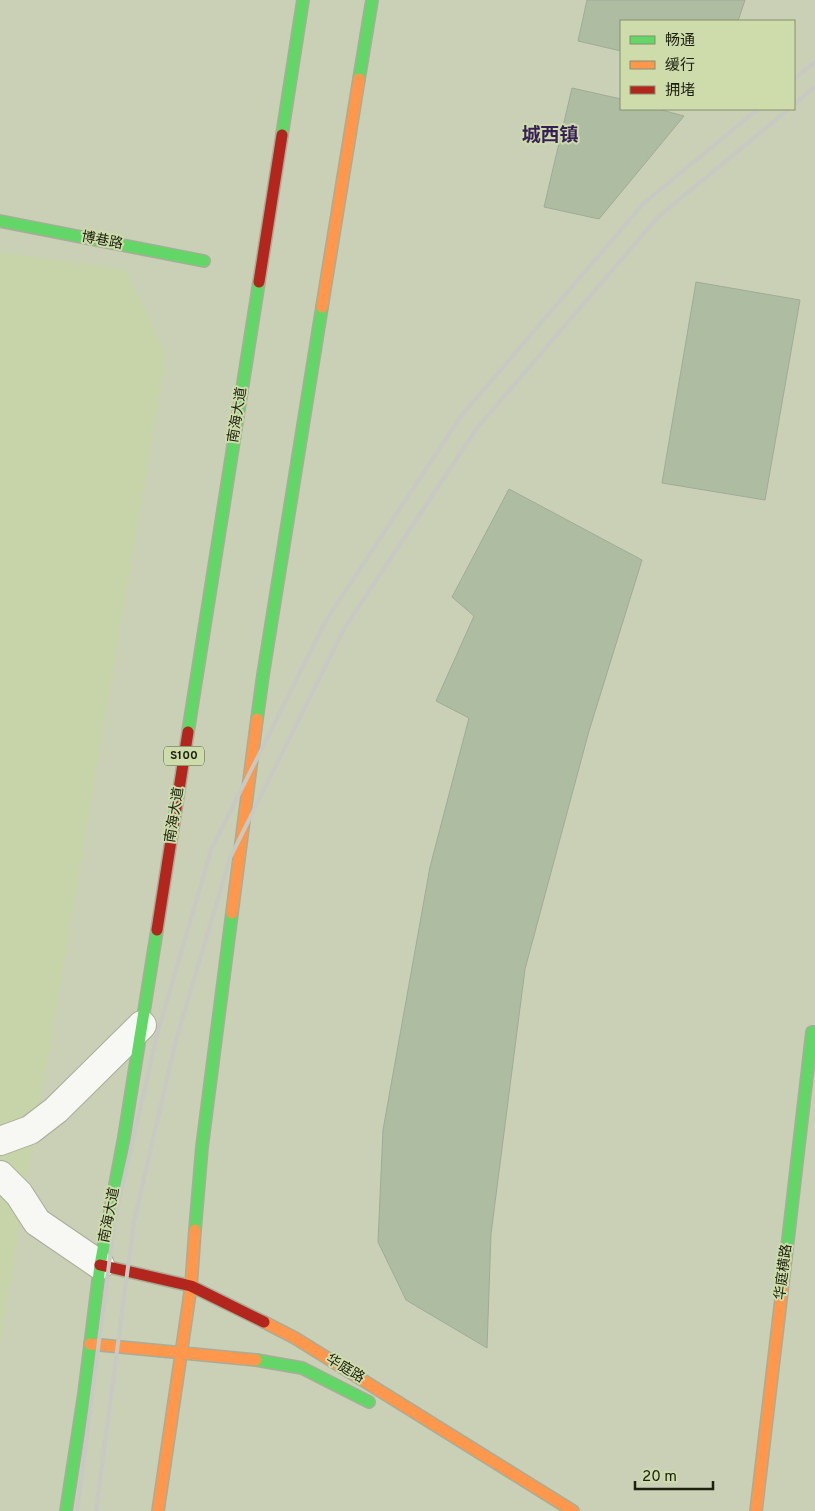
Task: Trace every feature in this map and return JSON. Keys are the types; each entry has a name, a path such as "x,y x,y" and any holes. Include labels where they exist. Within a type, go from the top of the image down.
{"main road":[{"name":"南海大道","path":"66,1511 100,1265 124,1137 142,1025 303,0"},
{"path":"158,1511 191,1286 202,1147 263,674 372,0"},
{"name":"博巷路","path":"0,221 204,261"},
{"name":"华庭横路","path":"756,1511 814,1032"},
{"name":"华庭路","path":"100,1265 191,1286 295,1338 573,1511"},
{"name":"华庭路","path":"90,1344 257,1360 302,1368 375,1405"}],"street":[{"path":"0,1141 30,1130 56,1110 142,1025"},
{"path":"0,1175 19,1194 37,1222 100,1265"}],"shaded area":[{"path":"0,252 126,270 166,355 0,1342"}],"building":[{"path":"587,0 745,0 738,20 620,20 620,51 578,41"},
{"path":"572,88 620,99 620,110 662,110 684,116 599,219 544,207"},
{"path":"696,282 800,300 765,500 662,483"},
{"path":"509,489 642,560 589,731 525,969 491,1234 487,1348 406,1300 378,1242 383,1130 430,867 469,718 436,701 474,616 452,597"}],"railway":[{"path":"795,78 815,62"},
{"path":"795,103 815,87"},
{"path":"77,1511 115,1218 157,1035 211,850 327,619 461,416 644,203 757,110"},
{"path":"96,1511 134,1221 176,1040 230,858 344,629 477,428 658,217 788,110"}],"traffic: fast":[{"path":"282,135 303,0"},
{"path":"359,79 372,0"},
{"path":"0,221 204,261"},
{"path":"188,732 259,282"},
{"path":"257,719 322,307"},
{"path":"195,1230 202,1147 232,913"},
{"path":"66,1511 84,1394 100,1265 124,1137 157,930"},
{"path":"786,1257 812,1032 815,1032"},
{"path":"256,1360 302,1368 369,1402"}],"traffic: slow":[{"path":"322,307 359,79"},
{"path":"232,913 257,719"},
{"path":"158,1511 191,1286 195,1230"},
{"path":"756,1511 786,1257"},
{"path":"264,1322 295,1338 573,1511"},
{"path":"90,1344 256,1360"}],"traffic: jam":[{"path":"259,282 282,135"},
{"path":"157,930 188,732"},
{"path":"100,1265 191,1286 264,1322"}],"district":[{"name":"城西镇","path":"550,136"}]}
